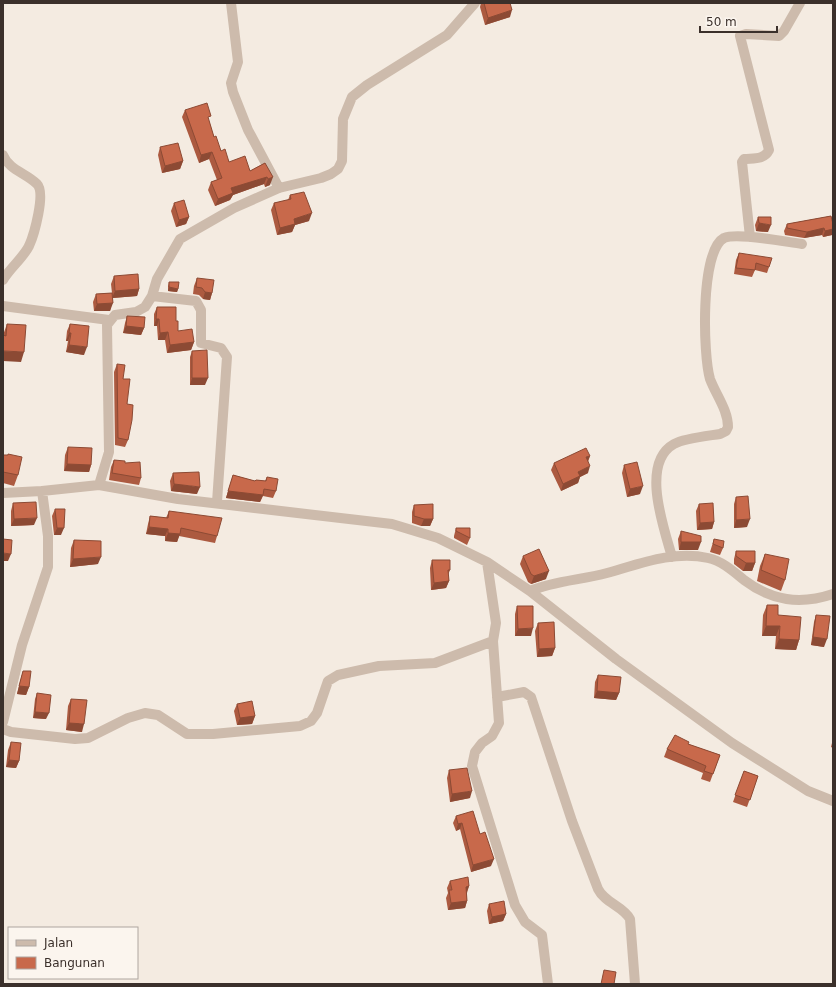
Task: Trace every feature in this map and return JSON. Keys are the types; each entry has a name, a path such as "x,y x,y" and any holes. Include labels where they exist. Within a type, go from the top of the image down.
{"street":[{"path":"232,3 238,62 231,83 233,92 248,130 278,188"},
{"path":"99,485 109,452 107,325 109,320 115,315 136,312 145,307 152,296 157,279 180,239 234,208 278,188 322,178 338,169 342,162 343,119 346,108 352,97 367,85 447,35 475,3"},
{"path":"750,238 742,162 744,159 761,158 769,150 740,36 746,34 778,36 784,31 800,3"},
{"path":"3,155 5,161 37,183 40,189 38,218 28,246 3,280"},
{"path":"672,557 659,509 656,487 659,464 664,454 675,444 720,434 727,430 728,423 722,404 710,379 707,359 704,302 710,266 719,242 733,236 802,244"},
{"path":"152,296 196,301 201,310 201,343 220,348 227,357 217,502"},
{"path":"3,306 109,320"},
{"path":"3,493 42,491 99,485 178,498 392,524 438,538 486,562 530,591 616,659 732,743 808,791 833,801"},
{"path":"3,722 22,645 48,567 48,536 42,491"},
{"path":"530,591 545,585 607,573 625,567 685,555 712,559 724,565 765,594 801,602 817,600 833,594"},
{"path":"486,562 496,623 493,642 499,723 492,736 482,743 475,752 472,766 515,905 525,922 537,931 543,938 548,984"},
{"path":"3,729 11,732 75,739 88,738 128,718 145,713 158,715 187,734 213,734 300,726 311,721 317,713 328,682 338,675 379,666 435,663 493,642"},
{"path":"497,697 524,692 530,698 572,821 601,897 626,914 630,919 636,984"}],"building":[{"path":"484,3 510,3 512,10 488,18"},
{"path":"207,103 211,116 208,117 214,137 216,136 221,151 225,149 229,162 245,156 250,171 265,163 273,177 268,179 267,177 231,188 233,193 218,199 211,182 222,178 212,152 201,155 185,110"},
{"path":"178,143 183,161 165,166 160,147"},
{"path":"304,192 312,213 294,219 295,224 280,228 274,203 291,199 290,195"},
{"path":"184,200 189,217 179,220 174,203"},
{"path":"831,216 833,229 825,231 824,228 807,232 787,228 787,224"},
{"path":"758,217 771,217 771,225 759,223"},
{"path":"739,253 772,258 769,267 756,263 755,270 736,268"},
{"path":"138,274 139,289 115,291 114,276"},
{"path":"197,278 214,280 212,293 205,292 202,288 196,287"},
{"path":"169,282 179,282 178,289 169,287"},
{"path":"112,293 113,303 97,304 96,294"},
{"path":"157,307 176,307 178,331 192,329 194,342 170,345 168,332 160,333 159,319 156,319"},
{"path":"127,316 145,317 144,328 126,326"},
{"path":"7,324 26,325 24,352 3,351 3,335 6,336"},
{"path":"70,324 89,326 87,347 69,345 71,333 69,333"},
{"path":"207,350 208,378 192,378 192,351"},
{"path":"117,364 125,365 123,379 130,379 127,404 133,405 128,440 118,438"},
{"path":"68,447 92,448 91,465 67,464"},
{"path":"586,448 590,456 586,457 590,466 578,472 580,476 563,484 554,463"},
{"path":"8,454 22,457 18,475 3,472 3,455"},
{"path":"114,460 125,461 125,463 140,462 141,478 112,473"},
{"path":"637,462 643,486 630,489 624,465"},
{"path":"199,472 200,487 174,484 173,473"},
{"path":"233,475 255,481 266,481 267,477 278,479 276,491 264,489 263,495 228,491"},
{"path":"748,496 750,519 736,520 736,497"},
{"path":"36,502 37,518 14,519 13,503"},
{"path":"713,503 714,522 700,523 699,504"},
{"path":"433,504 433,519 424,519 414,516 414,505"},
{"path":"55,509 65,509 64,528 57,528"},
{"path":"169,511 222,518 217,536 181,528 180,534 168,533 168,529 149,527 150,516 168,518"},
{"path":"456,528 470,528 470,538 456,531"},
{"path":"681,531 701,536 701,542 681,542"},
{"path":"3,539 12,540 11,554 3,553"},
{"path":"714,539 724,541 723,548 713,544"},
{"path":"74,540 101,541 101,557 73,559"},
{"path":"539,549 549,571 534,576 531,574 523,556"},
{"path":"736,551 755,551 755,563 746,563 736,556"},
{"path":"765,554 789,559 785,580 761,570"},
{"path":"432,560 450,560 450,570 448,570 449,581 434,583"},
{"path":"767,605 778,605 778,615 801,617 799,640 779,639 780,626 766,626"},
{"path":"517,606 533,606 533,628 518,629"},
{"path":"816,615 830,616 827,639 813,637"},
{"path":"554,622 555,648 539,649 538,623"},
{"path":"23,671 31,671 29,687 19,686"},
{"path":"598,675 621,677 619,693 597,691"},
{"path":"37,693 51,695 49,713 35,712"},
{"path":"71,699 87,700 84,724 69,723"},
{"path":"252,701 255,716 240,718 237,704"},
{"path":"675,735 689,742 688,744 720,755 713,774 704,771 706,766 667,749"},
{"path":"11,742 21,743 19,761 9,760"},
{"path":"467,768 472,791 452,794 449,770"},
{"path":"744,771 758,776 750,800 735,795"},
{"path":"473,811 480,834 485,832 494,859 473,865 462,823 458,824 456,816"},
{"path":"468,877 469,886 466,887 467,901 451,903 449,890 452,890 450,881"},
{"path":"504,901 506,914 492,917 489,904"},
{"path":"604,970 616,972 614,984 601,984"}]}
